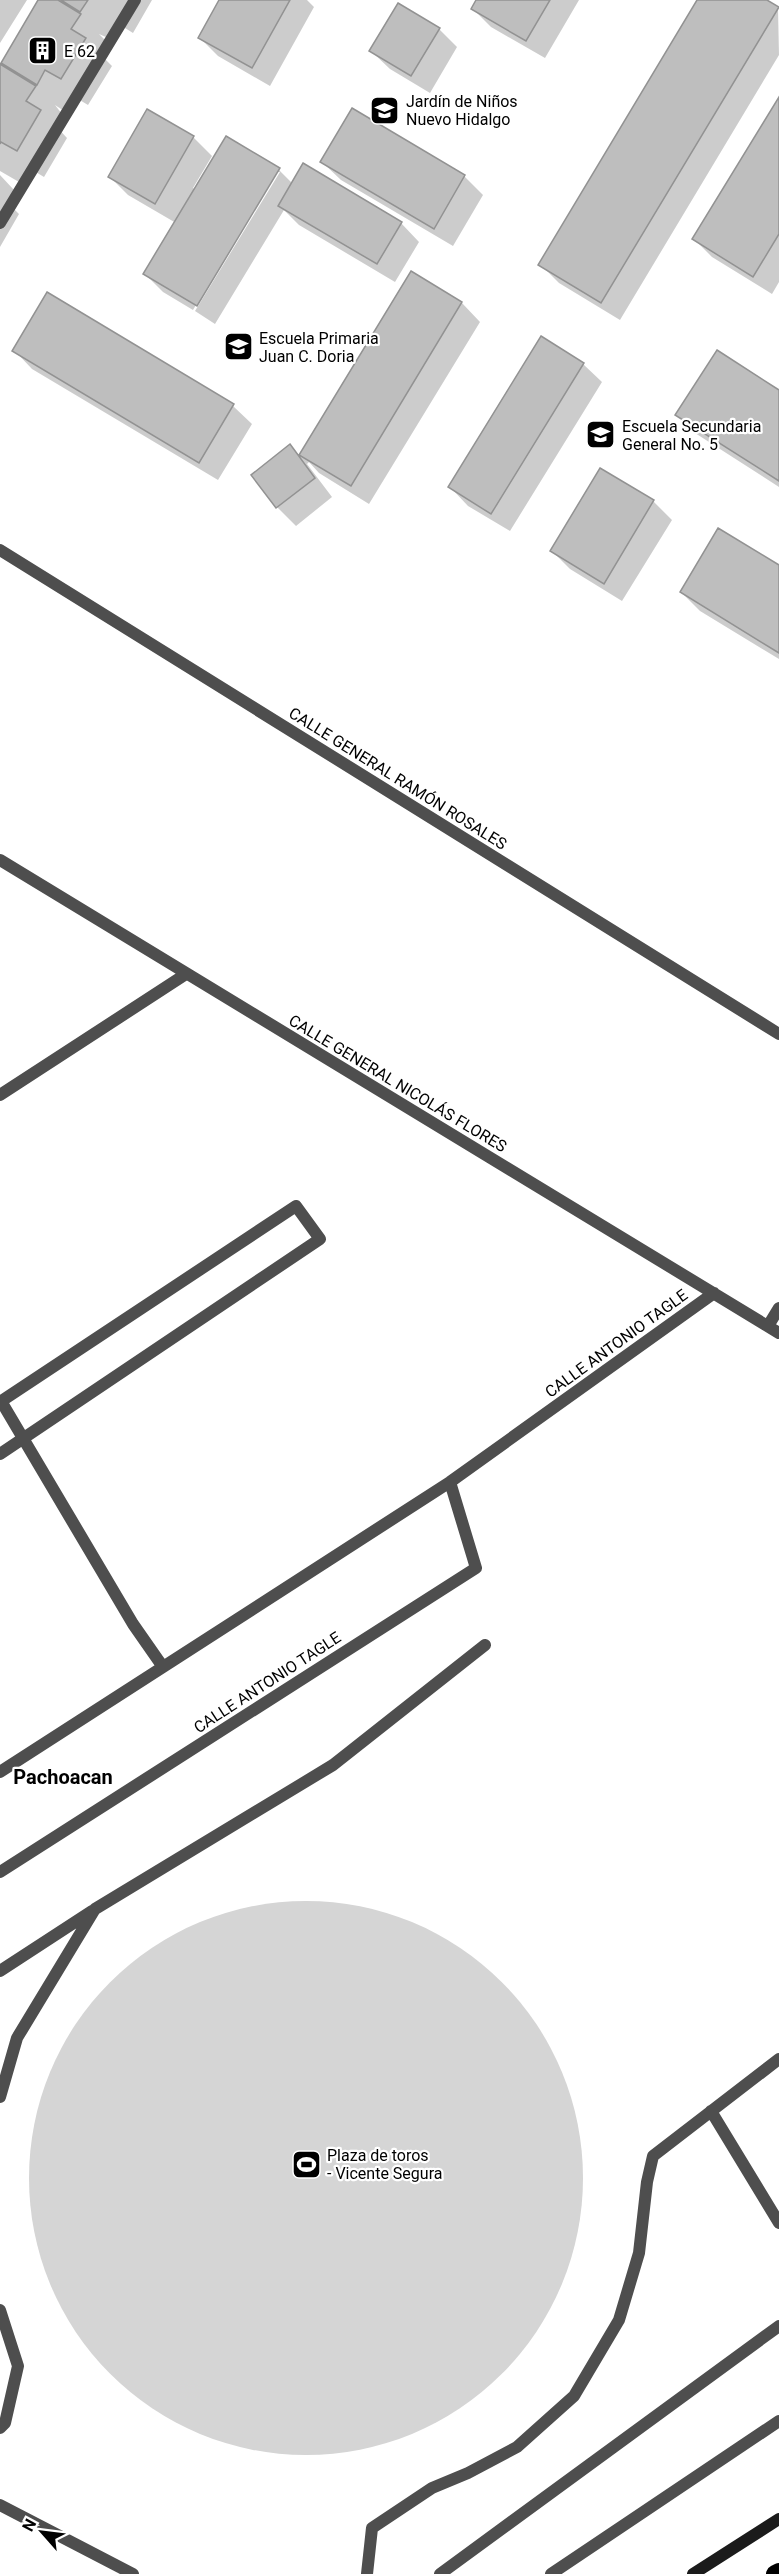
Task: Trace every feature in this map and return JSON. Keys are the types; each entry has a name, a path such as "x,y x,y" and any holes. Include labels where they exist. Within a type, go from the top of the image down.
{"main road":[{"path":"693,2574 779,2519"}],"street":[{"path":"0,223 135,0"},
{"name":"CALLE GENERAL RAMÓN ROSALES","path":"0,550 779,1034"},
{"name":"CALLE GENERAL NICOLÁS FLORES","path":"0,860 779,1333"},
{"path":"0,1095 186,974"},
{"path":"0,1454 24,1438 320,1239 296,1206 1,1402 24,1438 133,1624 162,1667"},
{"name":"CALLE ANTONIO TAGLE","path":"0,1772 450,1482 714,1293"},
{"path":"768,1326 779,1308"},
{"name":"CALLE ANTONIO TAGLE","path":"0,1872 476,1568 450,1482"},
{"path":"0,1971 95,1909 333,1766 485,1645"},
{"path":"0,2097 17,2038 95,1909"},
{"path":"367,2574 372,2528 432,2488 468,2474 517,2447 574,2396 619,2320 639,2253 647,2182 653,2156 779,2059"},
{"path":"711,2111 779,2223"},
{"path":"0,2310 18,2367 5,2423 0,2428"},
{"path":"440,2574 779,2326"},
{"path":"551,2574 779,2421"},
{"path":"0,2505 134,2574"}],"shaded area":[{"name":"Plaza de toros - Vicente Segura","path":"306,1901 360,1907 412,1922 460,1948 502,1982 536,2024 562,2072 577,2124 583,2178 577,2232 562,2284 536,2332 502,2374 460,2408 412,2434 360,2449 306,2455 252,2449 200,2434 152,2408 110,2374 76,2332 50,2284 35,2232 29,2178 35,2124 50,2072 76,2024 110,1982 152,1948 200,1922 252,1907"}],"building":[{"name":"E 62","path":"38,0 58,0 81,14 71,29 86,38 61,79 45,70 37,85 1,63"},
{"path":"61,0 88,0 80,12"},
{"path":"219,0 290,0 252,68 198,38"},
{"path":"476,0 550,0 526,41 471,9"},
{"path":"697,0 767,0 779,7 601,303 538,265"},
{"path":"398,3 440,28 411,76 369,51"},
{"path":"0,64 36,86 26,101 41,110 17,151 1,142 0,144"},
{"path":"779,97 779,234 753,277 692,239"},
{"path":"352,108 465,175 434,229 320,162"},
{"path":"147,109 194,136 155,204 108,177"},
{"path":"226,136 280,168 197,306 143,274"},
{"path":"303,163 402,222 377,264 278,206"},
{"path":"411,271 462,302 351,486 299,455"},
{"path":"47,292 234,404 199,463 12,351"},
{"path":"541,336 584,363 491,514 448,487"},
{"path":"717,350 779,390 779,481 675,415"},
{"path":"290,444 315,478 276,508 251,475"},
{"path":"600,468 654,500 604,584 550,551"},
{"path":"718,528 779,565 779,653 680,592"}],"place":[{"name":"E 62","path":"43,51"},
{"name":"Jardín de Niños Nuevo Hidalgo","path":"385,110"},
{"name":"Escuela Primaria Juan C. Doria","path":"238,347"},
{"name":"Escuela Secundaria General No. 5","path":"601,435"},
{"name":"Plaza de toros - Vicente Segura","path":"306,2164"}],"district":[{"name":"Pachoacan","path":"63,1777"}]}
